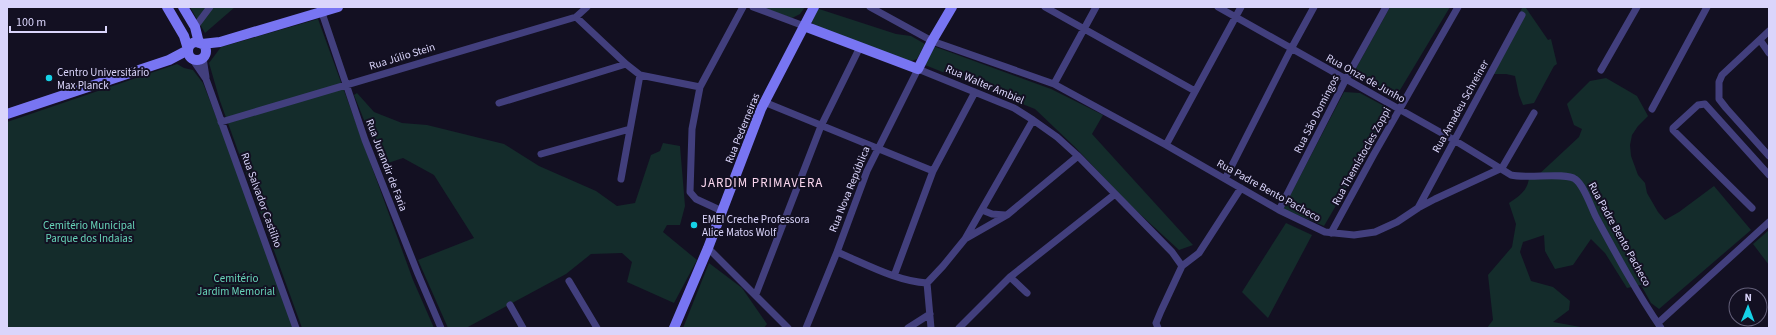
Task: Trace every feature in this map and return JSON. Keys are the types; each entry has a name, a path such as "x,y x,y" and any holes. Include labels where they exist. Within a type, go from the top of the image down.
{"street":[{"path":"167,7 184,36 189,54 196,61 202,49 195,27 183,7"},
{"path":"195,27 210,7"},
{"path":"189,54 191,44 202,49 212,49 220,42 321,9 338,7"},
{"name":"Rua Júlio Stein","path":"222,122 576,17 587,7"},
{"path":"722,211 696,199 690,192 692,129 700,87 744,7"},
{"name":"Rua Walter Ambiel","path":"753,7 918,69 1014,108 1057,137 1078,156 1172,252 1182,266"},
{"name":"Rua Pederneiras","path":"674,328 708,248 764,102 814,7"},
{"name":"Rua Padre Bento Pacheco","path":"870,7 932,41 1054,84 1166,145 1279,210 1325,232 1354,235 1375,232 1397,222 1418,208 1502,168 1512,175 1522,178 1566,176 1575,179 1580,185 1596,216 1660,325"},
{"name":"Rua Nova República","path":"806,328 837,252 867,171 932,41 952,7"},
{"path":"1045,7 1195,91"},
{"path":"1054,84 1096,7"},
{"name":"Rua Onze de Junho","path":"1218,7 1502,168"},
{"path":"1166,145 1241,7"},
{"path":"1225,179 1291,48 1314,7"},
{"name":"Rua São Domingos","path":"1279,210 1346,79 1386,7"},
{"name":"Rua Themístocles Zoppi","path":"1331,233 1399,109 1458,7"},
{"path":"1601,70 1637,7"},
{"path":"1652,109 1707,7"},
{"name":"Rua Jurandir de Faria","path":"321,9 346,84 392,211 441,328"},
{"name":"Rua Amadeu Schreiner","path":"1418,208 1522,15"},
{"path":"576,17 626,64 640,75 700,87"},
{"path":"1769,31 1722,75 1719,82 1719,99 1769,156"},
{"path":"1760,40 1769,52"},
{"path":"756,294 821,126 860,47"},
{"name":"Rua Salvador Castilho","path":"202,49 206,79 296,328"},
{"path":"7,114 189,54"},
{"name":"Rua Salvador Castilho","path":"189,54 206,79"},
{"path":"499,103 626,64"},
{"path":"621,179 640,75"},
{"path":"894,276 933,170 975,92"},
{"path":"1709,109 1719,99"},
{"path":"764,102 933,170"},
{"path":"1752,208 1673,130 1674,126 1698,105 1705,104 1769,175"},
{"path":"1716,117 1726,108"},
{"path":"1502,168 1534,112"},
{"path":"931,328 927,283 965,239 1033,120"},
{"path":"541,154 630,129"},
{"path":"965,239 1007,215 1078,156"},
{"path":"1158,328 1156,323 1182,266 1199,254 1241,188"},
{"path":"959,328 1010,277 1115,194"},
{"path":"982,210 999,216 1007,215"},
{"path":"1660,325 1769,222"},
{"path":"708,248 756,294 788,328"},
{"path":"837,252 894,276 916,282 927,283"},
{"path":"1010,277 1027,293"},
{"path":"569,281 597,328"},
{"path":"510,305 523,328"},
{"path":"908,328 930,314"}],"green space":[{"path":"190,7 235,7 205,33"},
{"path":"760,7 805,7 800,14 792,18"},
{"path":"1390,7 1450,7 1394,100 1359,79 1354,72"},
{"path":"816,8 896,34 911,36 925,44 917,59 909,62 814,26 811,20"},
{"path":"1522,8 1526,8 1548,40 1551,39 1557,64 1554,66 1534,103 1523,105 1515,76 1506,74 1490,74"},
{"path":"318,19 413,280 434,328 302,328 220,101 209,63 221,47"},
{"path":"933,46 1051,89 1103,115 1092,134 1193,245 1179,250 1128,203 1076,148 1035,109 925,65"},
{"name":"Cemitério Municipal Parque dos Indaias","path":"177,64 184,68 193,70 203,83 274,265 295,328 7,328 7,122"},
{"path":"1606,78 1637,96 1648,116 1638,126 1632,135 1630,145 1631,156 1638,175 1645,183 1647,193 1658,212 1665,220 1679,212 1714,186 1751,230 1659,309 1651,303 1641,285 1627,288 1605,253 1591,239 1573,265 1555,269 1545,251 1544,235 1523,242 1520,252 1531,281 1553,287 1570,301 1569,310 1553,322 1586,328 1487,328 1493,320 1488,275 1512,247 1516,224 1509,203 1517,198 1526,188 1529,181 1529,176 1536,177 1579,137 1582,129 1574,125 1567,104 1590,81"},
{"path":"1344,92 1360,93 1384,106 1389,115 1324,226 1283,209"},
{"path":"357,93 374,112 402,123 427,125 504,144 539,166 596,191 617,206 635,203 651,155 660,151 663,143 680,146 685,206 680,225 667,225 663,232 697,260 674,303 627,282 632,262 622,253 591,254 566,274 466,328 448,328 418,260 474,238 434,175 403,158 388,163 376,150 354,95"},
{"path":"1286,223 1312,235 1268,318 1242,292"},
{"path":"1769,230 1769,265 1753,244"},
{"path":"709,263 742,288 767,324 764,328 683,328"}],"place":[{"name":"Centro Universitário Max Planck","path":"49,78"},
{"name":"EMEI Creche Professora Alice Matos Wolf","path":"694,225"}],"district":[{"name":"JARDIM PRIMAVERA","path":"762,182"}],"park label":[{"name":"Cemitério Jardim Memorial","path":"236,284"}]}
